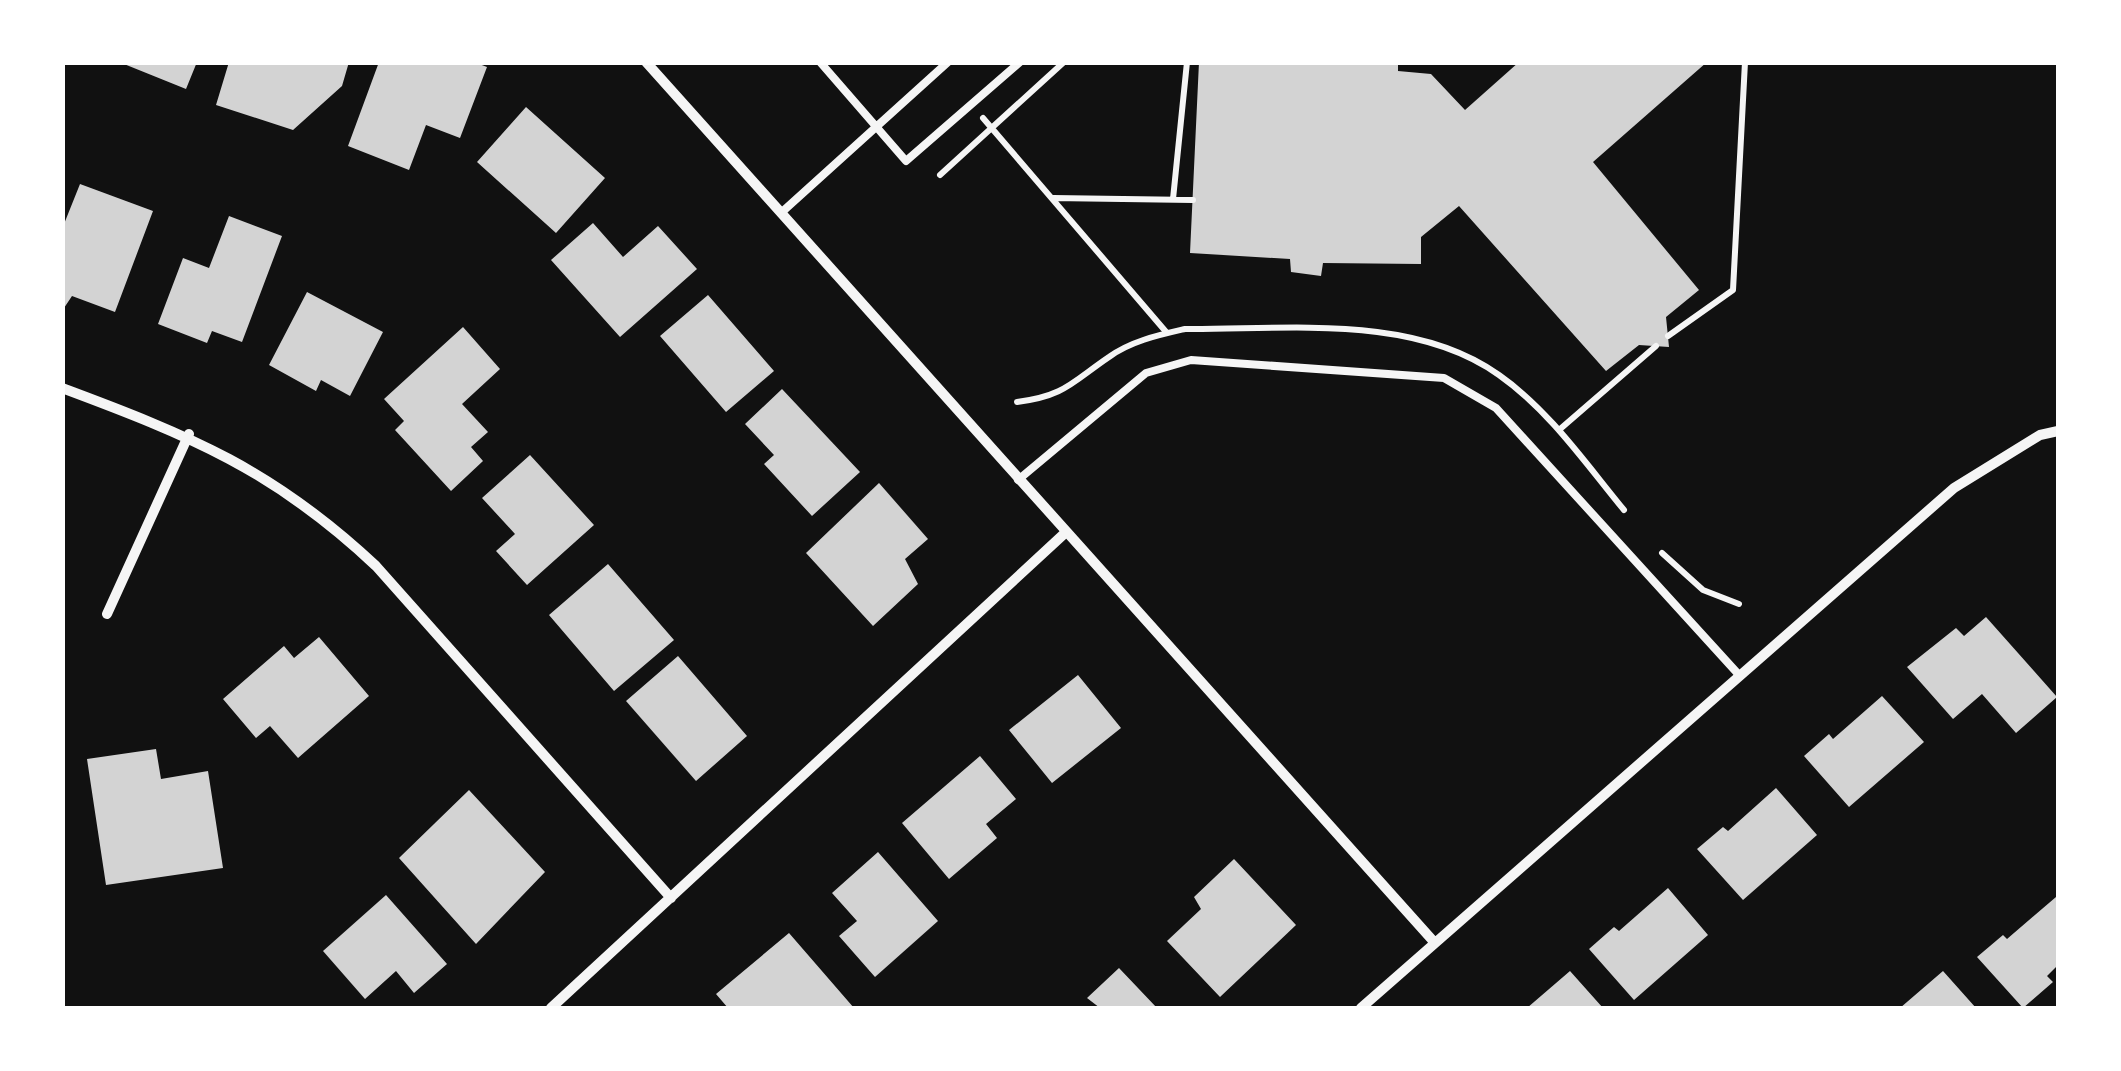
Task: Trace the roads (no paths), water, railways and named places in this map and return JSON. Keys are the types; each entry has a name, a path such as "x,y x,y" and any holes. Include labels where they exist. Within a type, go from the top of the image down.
{"street":[{"path":"646,62 1435,943"},
{"path":"62,388 189,434 262,475 325,518 376,566 671,898"},
{"path":"1361,1008 1954,488 2040,435 2058,431"},
{"path":"107,614 189,434"},
{"path":"551,1008 1065,534"}],"lane":[{"path":"820,62 906,161 1020,62"},
{"path":"782,212 948,62"},
{"path":"1018,480 1146,373 1191,360 1444,378 1496,408 1740,676"}]}
